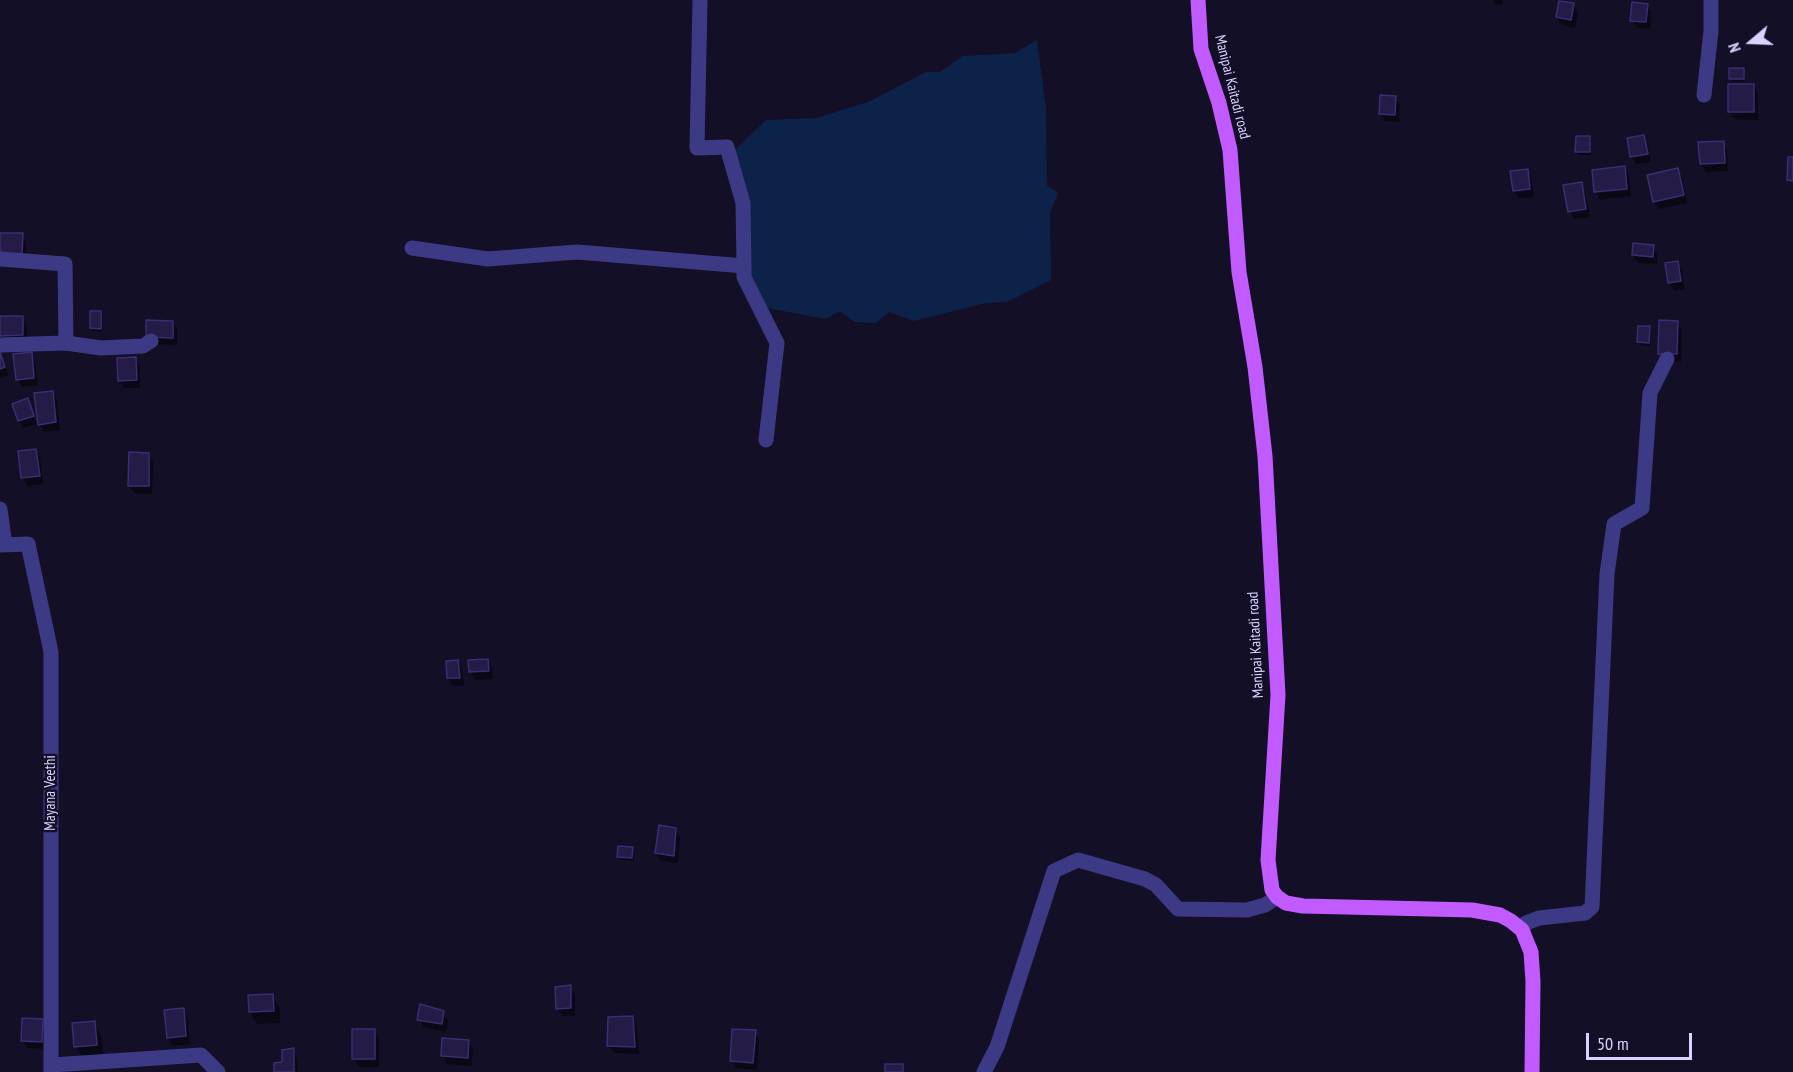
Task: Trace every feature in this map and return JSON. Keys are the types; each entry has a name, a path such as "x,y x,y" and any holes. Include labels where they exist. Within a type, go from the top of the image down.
{"main road":[{"name":"Manipai Kaitadi road","path":"1198,0 1202,49 1219,103 1230,150 1239,272 1255,367 1265,456 1278,695 1268,860 1270,883 1277,897"},
{"path":"1277,897 1286,903 1303,906 1472,910 1500,915 1522,930 1531,952 1532,1072"}],"street":[{"path":"700,0 697,148 727,147 743,202 744,277 777,343 766,440"},
{"path":"1704,95 1711,31 1711,0"},
{"path":"412,248 488,259 577,252 744,266"},
{"path":"0,259 66,264 66,343"},
{"path":"0,345 66,343 101,348 143,346 152,341"},
{"path":"1522,930 1526,923 1539,918 1585,913 1592,907 1608,564 1614,524 1642,508 1650,393 1667,359"},
{"path":"0,509 2,545"},
{"name":"Mayana Veethi","path":"2,545 28,544 51,652 51,1068"},
{"path":"984,1072 997,1047 1054,871 1078,860 1145,879 1156,885 1178,909 1247,910 1265,905 1277,897"},
{"path":"51,1068 201,1055 218,1072"}],"water":[{"path":"1037,40 1046,110 1047,185 1058,193 1050,213 1051,280 1007,302 986,303 914,321 889,312 876,323 854,322 840,311 825,319 767,308 748,277 734,151 766,120 816,118 868,102 926,72 940,72 963,56 1015,53"}],"building":[{"path":"1559,1 1574,3 1571,20 1556,17"},
{"path":"1632,2 1648,4 1646,22 1630,21"},
{"path":"1729,68 1744,68 1744,79 1729,79"},
{"path":"1728,84 1754,84 1754,112 1728,112"},
{"path":"1380,95 1396,96 1395,115 1379,114"},
{"path":"1644,135 1648,154 1630,157 1627,138"},
{"path":"1576,136 1590,136 1590,152 1575,152"},
{"path":"1724,141 1725,163 1700,164 1698,142"},
{"path":"1788,157 1793,157 1793,181 1787,180"},
{"path":"1625,166 1627,189 1594,192 1592,170"},
{"path":"1678,168 1684,195 1653,202 1647,175"},
{"path":"1528,169 1530,189 1513,191 1510,171"},
{"path":"1582,182 1586,209 1568,212 1563,185"},
{"path":"0,233 23,233 22,257 0,256"},
{"path":"1633,243 1654,245 1653,257 1632,255"},
{"path":"1678,261 1681,281 1668,283 1665,263"},
{"path":"90,311 101,311 101,329 90,328"},
{"path":"0,316 23,316 23,335 0,336"},
{"path":"146,320 173,321 173,338 146,337"},
{"path":"1659,320 1678,321 1677,354 1658,354"},
{"path":"1638,326 1650,326 1649,343 1637,342"},
{"path":"0,352 5,367 0,369"},
{"path":"32,352 34,378 16,380 13,354"},
{"path":"136,357 137,380 118,381 117,358"},
{"path":"53,391 56,422 38,425 34,393"},
{"path":"28,398 34,416 18,421 12,404"},
{"path":"36,449 40,476 21,478 18,451"},
{"path":"129,452 149,453 149,486 128,486"},
{"path":"488,659 489,671 469,672 468,660"},
{"path":"458,660 460,678 447,678 446,661"},
{"path":"659,825 676,828 674,856 655,853"},
{"path":"618,846 633,847 632,858 617,857"},
{"path":"571,985 571,1008 556,1009 555,987"},
{"path":"273,994 274,1011 249,1012 248,995"},
{"path":"420,1004 444,1011 442,1024 417,1020"},
{"path":"184,1008 186,1036 167,1038 164,1010"},
{"path":"633,1016 635,1047 607,1046 608,1017"},
{"path":"22,1018 43,1019 42,1042 21,1041"},
{"path":"95,1021 97,1045 74,1047 72,1023"},
{"path":"352,1029 375,1029 375,1059 352,1059"},
{"path":"732,1029 756,1030 753,1063 730,1061"},
{"path":"442,1038 469,1040 468,1058 441,1056"},
{"path":"294,1048 294,1072 274,1072 274,1063 282,1062 282,1050"},
{"path":"885,1064 903,1064 903,1072 885,1072"}]}
